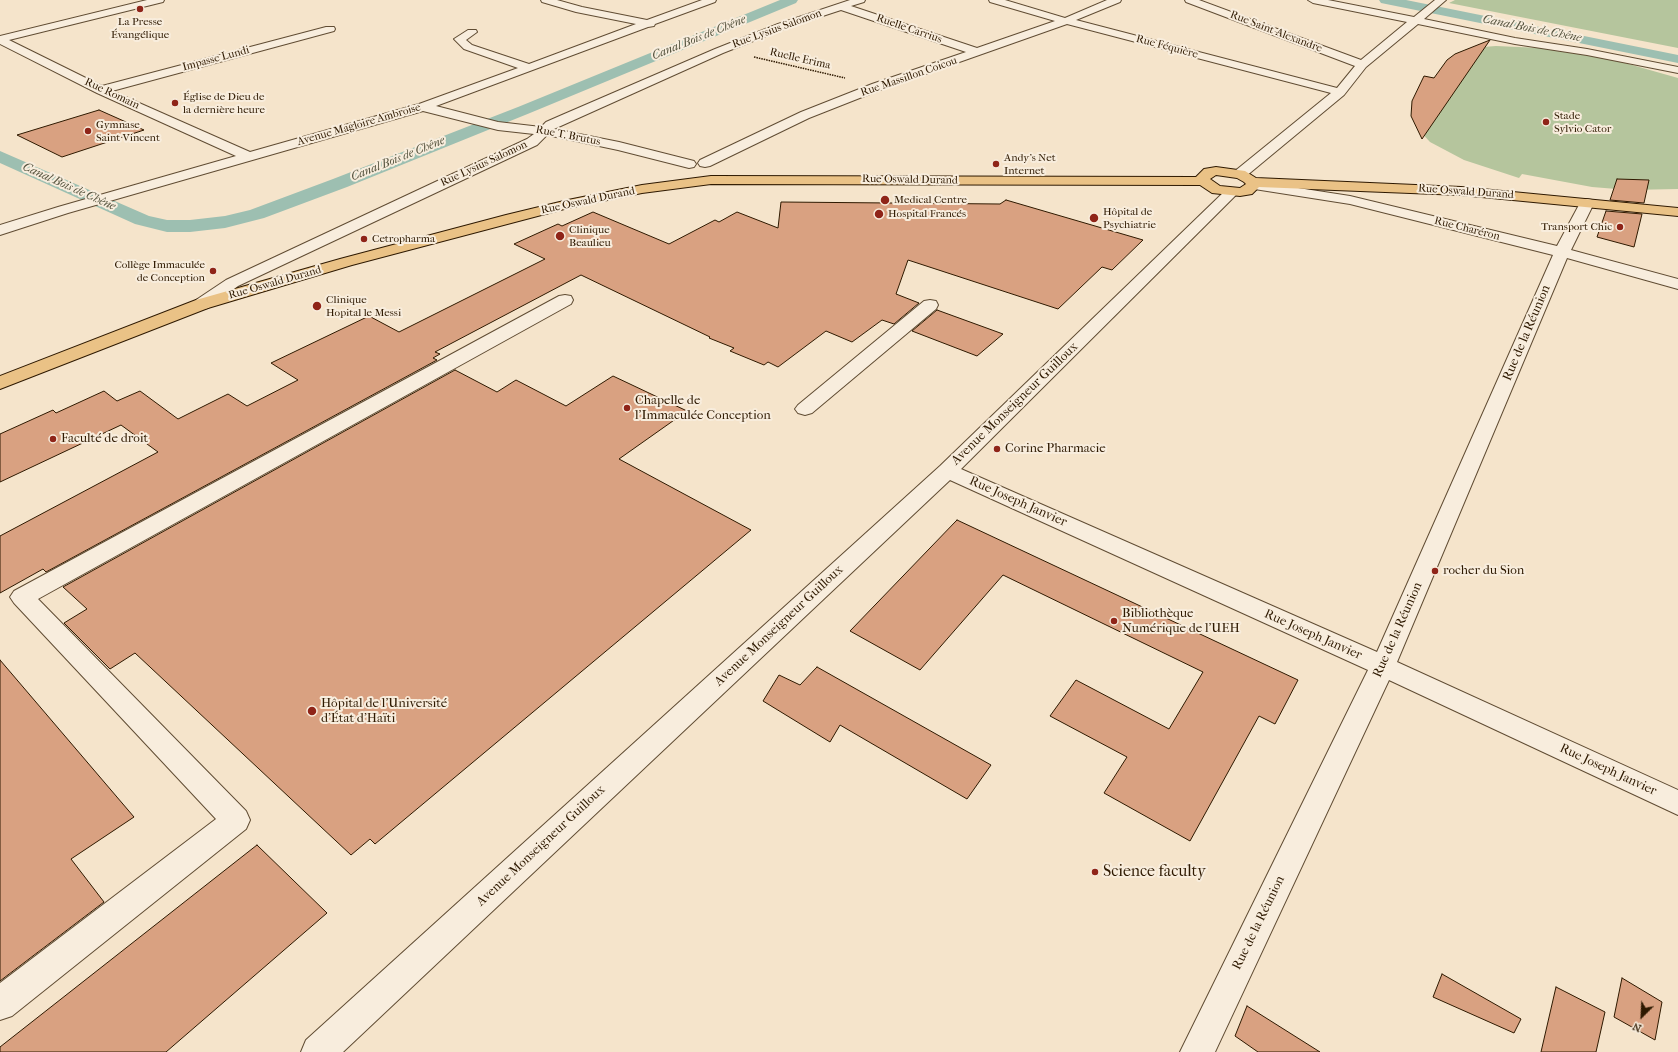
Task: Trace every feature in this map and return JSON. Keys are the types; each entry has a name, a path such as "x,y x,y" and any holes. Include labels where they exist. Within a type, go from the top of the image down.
{"main road":[{"name":"Rue Oswald Durand","path":"0,383 202,304 346,262 547,209 642,189 707,171 783,179 1203,181"},
{"path":"1224,171 1244,183 1210,187 1203,181 1202,178 1209,172 1224,171"},
{"name":"Rue Oswald Durand","path":"1244,183 1461,190 1678,212"}],"street":[{"path":"0,40 159,0"},
{"path":"546,0 580,10 651,24"},
{"name":"Avenue Magloire Ambroise","path":"0,230 247,156 423,107 651,24 711,0"},
{"name":"Rue Lysius Salomon","path":"202,304 232,283 532,142 551,125 566,118 719,51 782,26 860,0"},
{"name":"Rue Féquière","path":"994,0 1066,21 1340,92"},
{"name":"Rue Massillon Coicou","path":"689,164 697,162 707,171 805,115 876,87 1066,21 1116,0"},
{"name":"Rue Saint-Alexandre","path":"1190,0 1362,65"},
{"path":"1313,0 1515,41 1587,52 1678,70"},
{"name":"Avenue Monseigneur Guilloux","path":"318,1052 947,471 1340,92 1362,65 1440,0"},
{"name":"Ruelle Carrius","path":"840,6 978,52"},
{"name":"Impasse Lundi","path":"101,90 330,28"},
{"path":"472,32 460,39 468,47 531,68"},
{"name":"Rue Romain","path":"0,40 101,90 247,156"},
{"name":"Rue T. Brutus","path":"423,107 498,126 545,131 619,146 689,164"},
{"name":"Rue Charéron","path":"1244,183 1350,200 1562,252 1678,284"},
{"name":"Rue de la Réunion","path":"1197,1052 1382,666 1562,252 1587,203"},
{"path":"0,1004 236,820 22,597 565,300"},
{"path":"805,408 930,305"},
{"name":"Rue Joseph Janvier","path":"947,471 1382,666 1678,803"}],"path":[{"name":"Ruelle Erima","path":"719,51 769,60 876,87"}],"green space":[{"path":"1455,0 1678,0 1678,48 1449,3"},
{"name":"Stade Sylvio Cator","path":"1496,46 1564,49 1564,52 1625,63 1678,78 1678,189 1629,190 1592,187 1522,174 1519,178 1464,160 1430,142 1417,128 1411,116 1412,107 1424,76 1434,78 1447,60 1455,54 1470,48"}],"building":[{"path":"1490,40 1422,139 1411,116 1412,101 1424,76 1434,78 1447,60 1455,54"},
{"path":"99,110 144,130 62,157 17,135"},
{"path":"1617,179 1649,180 1644,203 1610,200"},
{"path":"1006,200 1143,240 1112,270 1102,267 1058,309 908,260 896,294 919,303 894,324 882,320 852,342 826,331 778,367 768,362 764,365 730,351 734,348 709,338 710,337 581,275 435,352 440,354 433,358 437,360 46,572 43,569 0,593 0,536 158,452 121,425 0,482 0,434 53,410 56,413 104,391 117,401 140,391 178,419 228,394 247,406 298,380 271,363 369,316 399,332 545,259 514,244 558,224 562,226 593,212 669,244 715,220 719,222 737,212 778,228 781,202 1000,204"},
{"name":"Transport Chic","path":"1606,211 1642,214 1634,247 1597,237"},
{"path":"937,310 1003,334 977,356 912,331"},
{"path":"455,370 497,392 516,380 566,406 613,376 687,411 619,459 751,530 375,844 370,839 351,855 135,653 110,669 64,623 87,609 63,587"},
{"path":"957,520 1298,680 1275,724 1259,716 1190,841 1104,793 1127,757 1050,716 1076,680 1169,729 1203,672 1003,575 920,670 850,631"},
{"path":"0,660 134,817 71,859 104,902 0,981"},
{"path":"817,667 991,765 967,799 840,725 830,742 763,701 779,675 800,685"},
{"path":"257,845 327,913 166,1052 0,1052 0,1047"},
{"path":"1442,974 1521,1019 1514,1033 1433,997"},
{"path":"1622,978 1662,1002 1655,1040 1614,1017"},
{"path":"1556,987 1605,1012 1596,1052 1541,1052"},
{"path":"1247,1006 1320,1052 1258,1052 1235,1036"}],"waterway":[{"name":"Canal Bois de Chêne","path":"0,156 142,220 167,226 190,226 225,222 257,214 340,183 524,110 791,0"},
{"name":"Canal Bois de Chêne","path":"1386,0 1678,59"}],"place":[{"name":"La Presse Évangélique","path":"140,9"},
{"name":"Église de Dieu de la dernière heure","path":"175,103"},
{"name":"Stade Sylvio Cator","path":"1546,122"},
{"name":"Gymnase Saint Vincent","path":"88,131"},
{"name":"Andy’s Net Internet","path":"996,164"},
{"name":"Medical Centre","path":"885,200"},
{"name":"Hospital Francés","path":"879,214"},
{"name":"Hôpital de Psychiatrie","path":"1094,218"},
{"name":"Transport Chic","path":"1620,227"},
{"name":"Clinique Beaulieu","path":"560,236"},
{"name":"Cetropharma","path":"364,239"},
{"name":"Collège Immaculée de Conception","path":"213,271"},
{"name":"Clinique Hopital le Messi","path":"317,306"},
{"name":"Chapelle de l'Immaculée Conception","path":"627,408"},
{"name":"Faculté de droit","path":"53,439"},
{"name":"Corine Pharmacie","path":"997,449"},
{"name":"rocher du Sion","path":"1435,571"},
{"name":"Bibliothèque Numérique de l'UEH","path":"1114,621"},
{"name":"Hôpital de l'Université d'État d'Haïti","path":"312,711"},
{"name":"Science faculty","path":"1095,872"}]}
